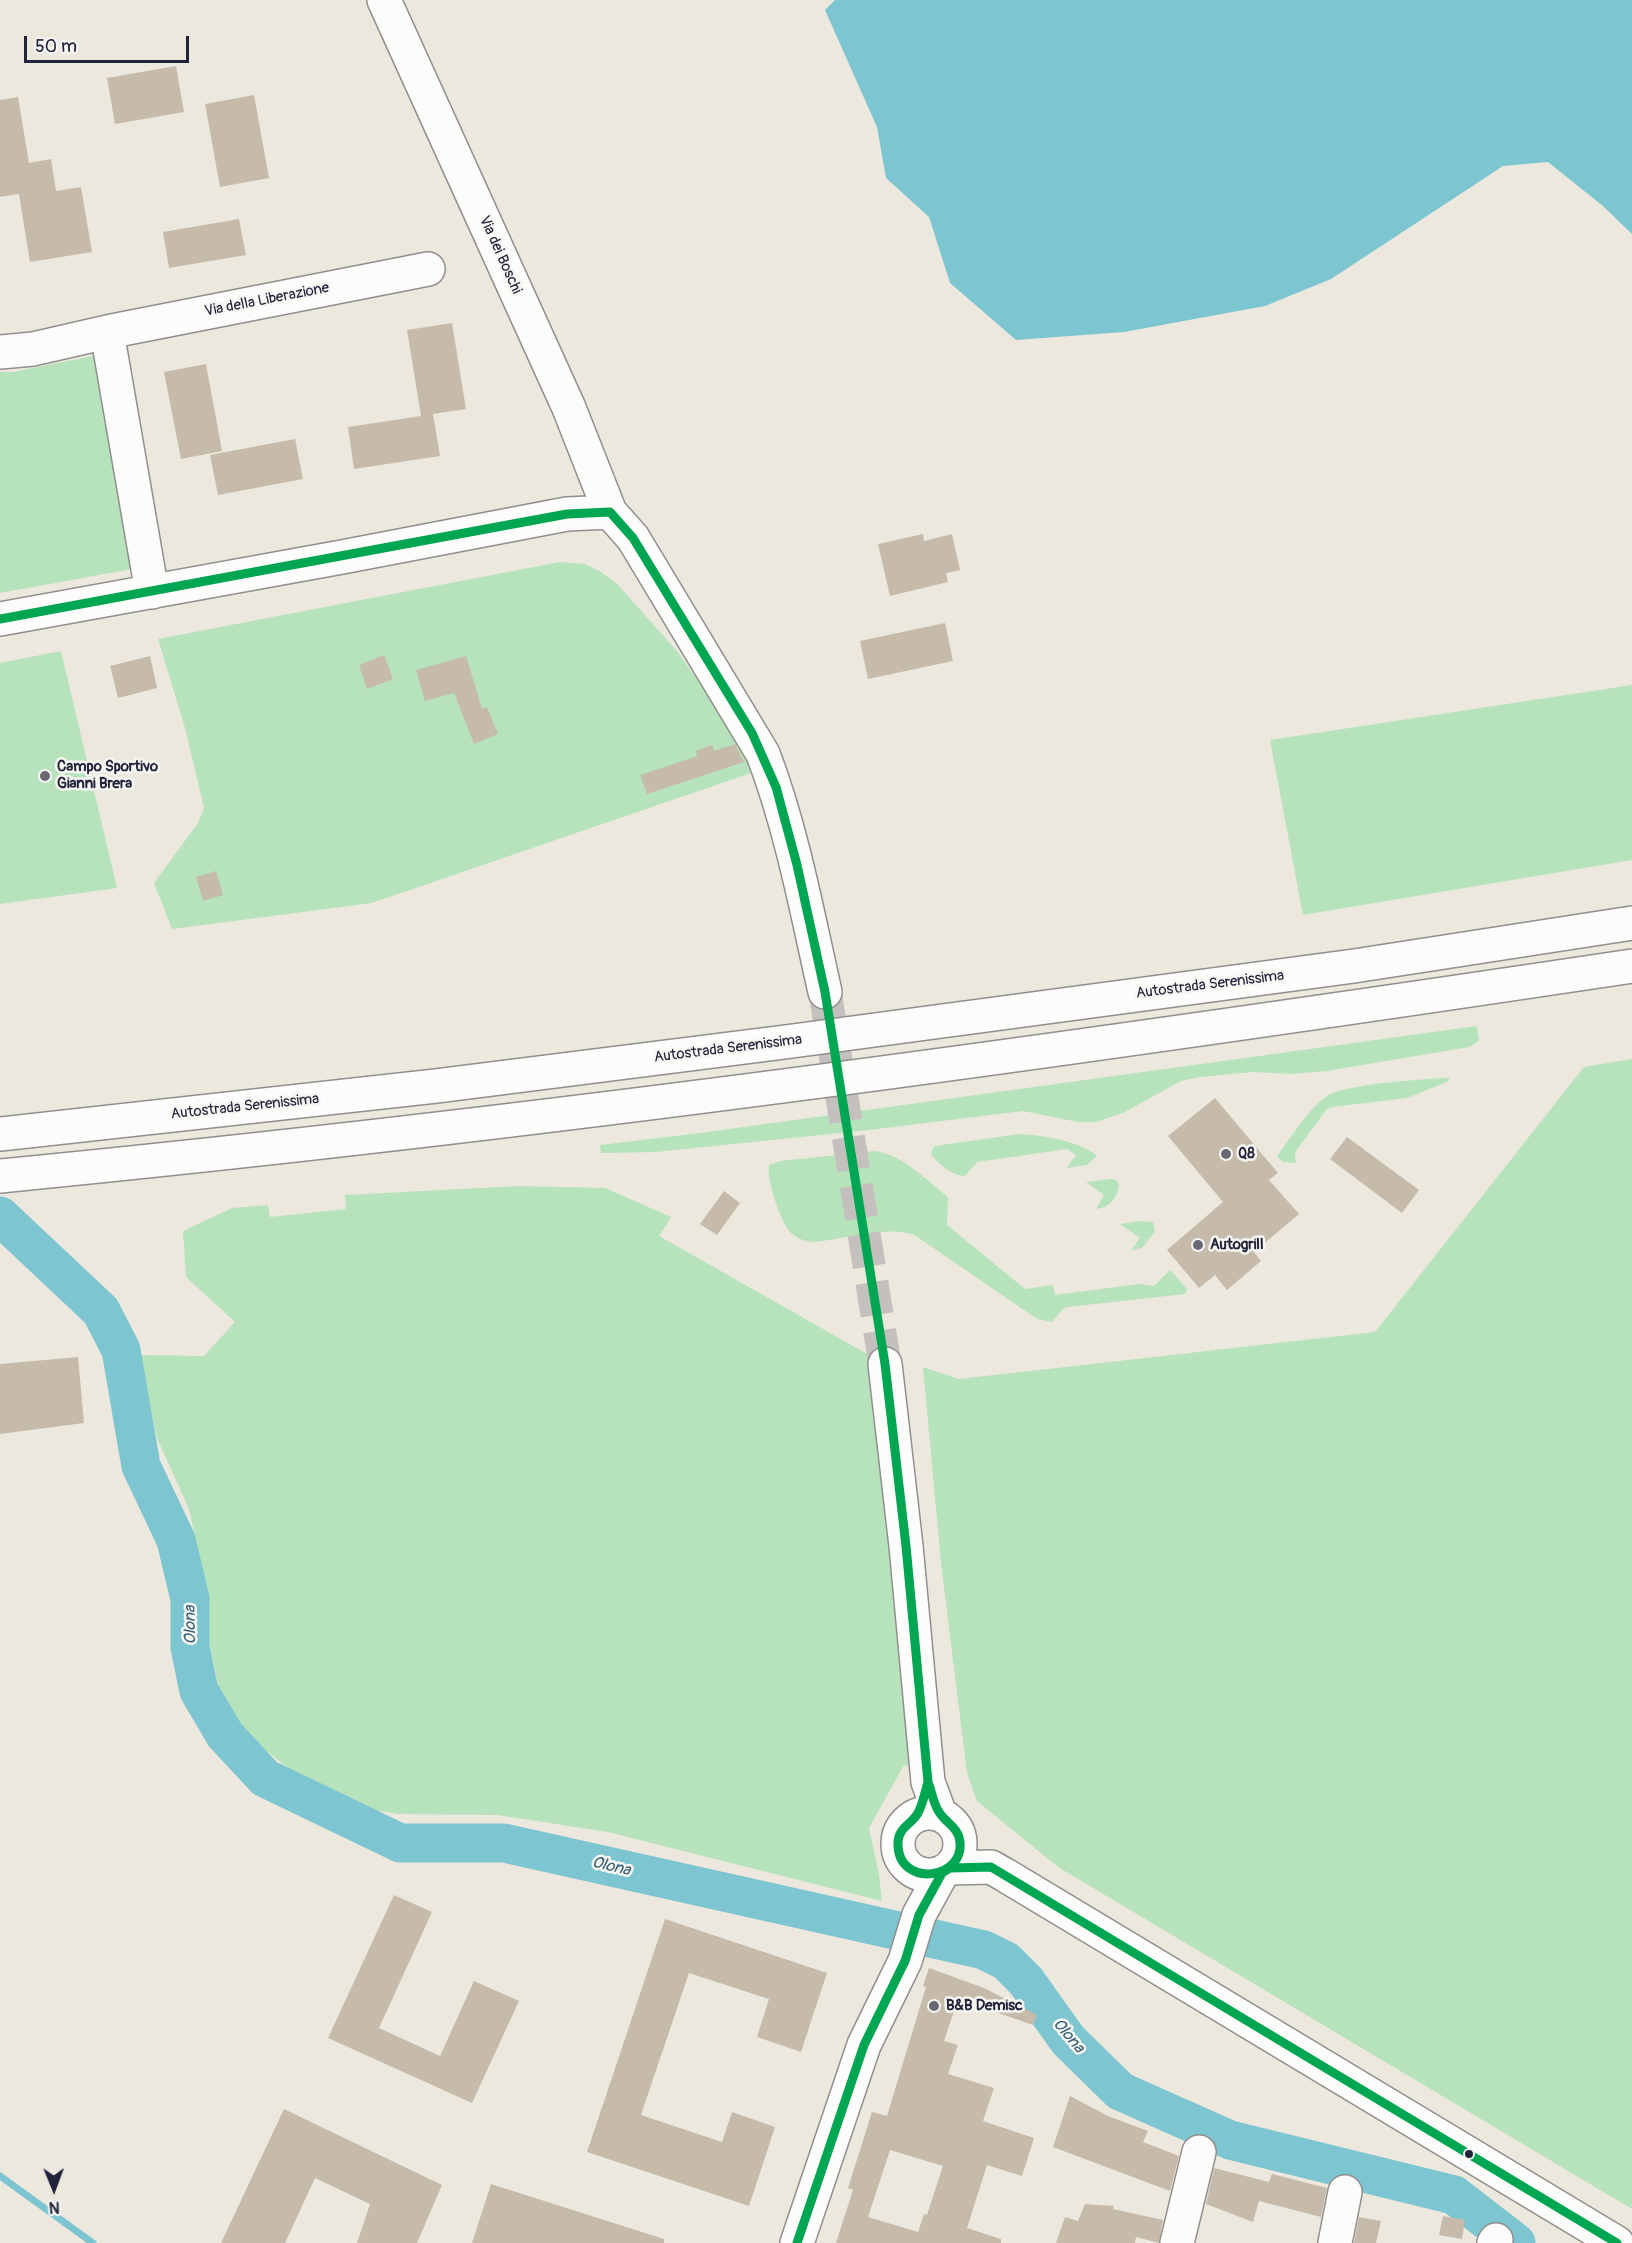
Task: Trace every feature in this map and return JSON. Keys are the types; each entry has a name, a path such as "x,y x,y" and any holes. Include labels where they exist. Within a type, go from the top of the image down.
{"main road":[{"name":"Via dei Boschi","path":"384,0 569,408 610,512 633,538 763,753 776,787 797,866 825,992"},
{"name":"Via della Liberazione","path":"0,352 33,349 107,332 428,270"},
{"path":"107,332 152,592"},
{"path":"0,619 567,514 610,512"},
{"name":"Autostrada Serenissima","path":"0,1134 448,1084 785,1042 1353,966 1632,923"},
{"path":"0,1176 475,1125 1217,1028 1632,966"},
{"path":"802,2242 864,2045 904,1961 937,1847 928,1782 907,1556 885,1364"},
{"path":"937,1847 988,1866 1005,1875 1617,2243"},
{"path":"1177,2243 1199,2152"},
{"path":"1335,2243 1345,2192"}],"green space":[{"path":"93,356 132,569 0,593 0,372 13,372"},
{"path":"560,562 585,564 617,584 677,651 738,737 751,773 372,903 172,929 154,883 198,823 204,808 185,728 158,639"},
{"name":"Campo Sportivo Gianni Brera","path":"61,651 117,888 0,904 0,663"},
{"path":"1632,685 1632,860 1303,915 1270,740"},
{"path":"1477,1026 1479,1041 1469,1047 1327,1071 1292,1074 1253,1072 1181,1081 1123,1113 1096,1122 1078,1122 1023,1111 656,1152 601,1153 600,1145"},
{"path":"1632,1059 1632,2209 1058,1867 977,1801 967,1773 941,1563 923,1367 959,1379 1375,1332 1584,1067"},
{"path":"1449,1078 1449,1081 1407,1098 1332,1107 1326,1110 1295,1152 1296,1163 1283,1162 1277,1156 1307,1116 1327,1096 1349,1088"},
{"path":"1020,1134 1049,1137 1071,1143 1097,1156 1087,1165 1067,1168 1076,1155 1067,1149 977,1162 965,1176 947,1169 931,1153 934,1146"},
{"path":"875,1151 895,1157 905,1163 948,1197 947,1225 1025,1289 1053,1285 1055,1295 1139,1284 1154,1286 1170,1270 1187,1289 1185,1294 1067,1307 1052,1322 1037,1319 916,1236 905,1233 879,1232 813,1242 796,1237 791,1233 775,1200 769,1165 780,1161"},
{"path":"1116,1180 1119,1185 1117,1194 1112,1202 1096,1209 1104,1195 1086,1182"},
{"path":"519,1186 605,1188 671,1217 659,1236 867,1354 918,1769 904,1765 869,1828 882,1901 608,1832 497,1815 398,1814 362,1808 295,1773 251,1739 221,1697 209,1642 203,1575 189,1509 157,1438 138,1355 204,1356 235,1322 186,1277 183,1231 232,1208 268,1205 270,1217 346,1209 345,1195"},
{"path":"1153,1222 1155,1231 1143,1247 1131,1251 1140,1238 1120,1224"}],"water":[{"path":"835,0 1632,0 1632,234 1603,206 1548,162 1503,166 1331,279 1265,306 1124,332 1016,340 950,283 929,217 886,178 877,127 825,10"}],"building":[{"path":"176,66 184,112 115,124 107,78"},
{"path":"254,95 269,178 220,187 205,104"},
{"path":"18,97 29,163 51,159 56,191 81,187 92,252 30,262 19,194 0,197 0,100"},
{"path":"239,219 246,255 169,268 163,232"},
{"path":"452,323 466,409 433,414 440,456 354,469 348,427 421,416 407,330"},
{"path":"206,364 222,451 181,459 164,372"},
{"path":"295,439 303,479 218,495 210,455"},
{"path":"923,534 924,541 952,534 960,570 946,573 948,582 890,596 878,544"},
{"path":"945,623 953,661 868,679 860,641"},
{"path":"384,655 393,679 367,689 359,665"},
{"path":"150,656 157,688 118,698 110,666"},
{"path":"466,656 482,709 487,707 498,734 474,744 454,693 425,701 416,670"},
{"path":"735,744 744,762 647,794 640,775 697,756 696,751 712,745 714,751"},
{"path":"216,871 223,895 203,901 196,877"},
{"path":"1215,1098 1278,1173 1269,1180 1299,1214 1254,1252 1261,1261 1227,1290 1215,1275 1199,1288 1167,1250 1223,1202 1168,1136"},
{"path":"1347,1137 1419,1190 1402,1213 1330,1159"},
{"path":"724,1191 740,1203 717,1235 700,1224"},
{"path":"78,1357 84,1423 0,1434 0,1364"},
{"path":"394,1895 432,1912 379,2028 440,2056 474,1981 519,2001 472,2103 328,2038"},
{"path":"665,1919 827,1973 801,2052 757,2037 769,1999 689,1973 641,2115 722,2142 732,2112 775,2127 749,2206 587,2152"},
{"path":"929,1968 984,1988 1037,2015 1033,2025 958,1999 944,2041 958,2045 948,2074 994,2088 983,2121 1034,2138 1022,2176 987,2165 967,2228 1001,2239 1001,2243 836,2243 853,2190 848,2188 872,2112 887,2116 926,1987 923,1986","holes":["890,2150 943,2166 927,2215 924,2214 918,2232 868,2217"]},
{"path":"1070,2096 1108,2116 1148,2131 1143,2142 1179,2156 1170,2191 1053,2147"},
{"path":"284,2109 442,2185 417,2243 357,2243 370,2204 315,2178 285,2243 221,2243"},
{"path":"1214,2168 1269,2182 1272,2174 1327,2188 1321,2217 1259,2201 1253,2222 1206,2204"},
{"path":"491,2184 664,2239 664,2243 472,2243"},
{"path":"1085,2204 1114,2206 1113,2209 1163,2220 1159,2243 1136,2237 1135,2243 1056,2243 1065,2217 1078,2221"},
{"path":"1443,2216 1465,2220 1462,2239 1439,2235"},
{"path":"1359,2217 1381,2221 1376,2243 1354,2243"}],"waterway":[{"name":"Olona","path":"0,1216 101,1311 121,1350 141,1466 176,1540 190,1599 190,1647 199,1691 225,1735 265,1778 400,1843 504,1843 984,1950 1006,1961 1026,1981 1068,2040 1120,2091 1230,2140 1454,2195 1516,2243"},
{"path":"0,2176 93,2243"}],"tunnel":[{"path":"825,992 885,1364"}],"transit line":[{"path":"610,512 633,538 752,733 776,787 797,865 825,992 885,1364 906,1546"},
{"path":"0,619 567,514 610,512"},
{"path":"906,1546 928,1782"},
{"path":"906,1546 928,1782"},
{"path":"928,1782 937,1809 959,1837 959,1852 954,1863 932,1874 919,1873 908,1868 900,1857 898,1842 903,1829 918,1813 928,1782"},
{"path":"950,1868 991,1867 1617,2243"},
{"path":"797,2243 864,2045 905,1961 919,1915 942,1873 950,1868"}],"place":[{"name":"Campo Sportivo Gianni Brera","path":"45,776"},
{"name":"Q8","path":"1226,1154"},
{"name":"Autogrill","path":"1198,1245"},
{"name":"B&B Demisc","path":"934,2006"}]}
